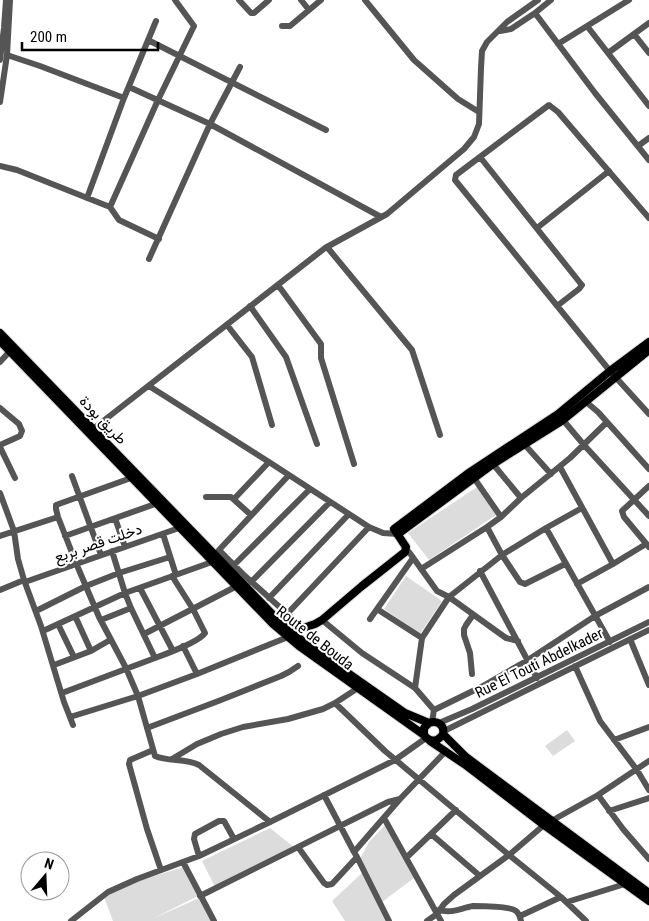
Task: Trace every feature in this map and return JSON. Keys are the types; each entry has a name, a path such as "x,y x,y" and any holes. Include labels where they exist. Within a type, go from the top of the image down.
{"main road":[{"name":"طريق بودة","path":"0,333 155,504 183,526"},
{"name":"طريق بودة","path":"0,341 93,429 183,526"},
{"path":"396,531 493,464 563,420 649,342"},
{"path":"396,531 470,472 558,414 613,374 647,355"},
{"name":"Route de Bouda","path":"183,526 212,562 273,624 404,713 434,723"},
{"name":"Route de Bouda","path":"183,526 291,635 426,738 547,822"},
{"path":"291,635 322,620 406,551 406,547 396,531"},
{"path":"443,733 437,740 432,741 426,738 424,728 434,723 466,757 626,884 648,897"},
{"path":"547,822 648,897"}],"street":[{"path":"0,60 6,0"},
{"path":"0,102 7,55 10,0"},
{"path":"110,207 158,100 194,26 175,0"},
{"path":"239,0 251,13 254,13 269,0"},
{"path":"301,0 309,10"},
{"path":"282,26 290,26 320,0"},
{"path":"376,0 367,3 414,60 458,99 479,112"},
{"path":"93,429 327,247 387,214 464,149 474,137 479,124 482,52 487,42 508,22 538,0"},
{"path":"500,31 511,29 535,14 552,0"},
{"path":"558,44 629,0"},
{"path":"535,14 649,160"},
{"path":"87,198 124,98 156,21"},
{"path":"608,53 649,23"},
{"path":"587,26 649,106"},
{"path":"634,34 649,53"},
{"path":"148,40 326,130"},
{"path":"7,55 124,98"},
{"path":"149,260 210,124 240,67"},
{"path":"129,86 210,124 381,217"},
{"path":"649,218 558,112 549,105 454,178 613,374 649,414"},
{"path":"638,146 649,138"},
{"path":"480,157 582,285 557,306"},
{"path":"0,166 17,170 110,207 119,220 159,239"},
{"path":"537,228 609,171"},
{"path":"327,247 412,350 440,434"},
{"path":"278,285 321,344 321,358 354,464"},
{"path":"250,306 286,357 317,444"},
{"path":"227,325 252,357 272,425"},
{"path":"0,362 10,351"},
{"path":"149,386 377,532 390,534 396,531"},
{"path":"585,401 598,412 649,469"},
{"path":"0,408 19,424 22,431 20,436 0,446 15,478"},
{"path":"563,420 649,516"},
{"path":"421,569 501,517 521,498 560,467 607,422"},
{"path":"525,445 551,474"},
{"path":"234,498 269,462"},
{"path":"493,464 521,498"},
{"path":"560,467 613,564"},
{"path":"289,475 219,549 251,582 303,628"},
{"path":"72,476 101,555"},
{"path":"131,478 56,505 65,536 110,640 126,668 138,696 155,756 188,761 198,765 270,822"},
{"path":"474,478 501,517"},
{"path":"577,584 648,546 622,514 623,509 649,486"},
{"path":"234,566 310,489"},
{"path":"0,494 14,531 24,581 43,631 73,725"},
{"path":"206,497 229,496 234,498 251,515"},
{"path":"251,582 330,502"},
{"path":"65,536 155,504"},
{"path":"415,688 422,638 449,597 502,555 582,508"},
{"path":"270,598 349,514"},
{"path":"0,536 58,517"},
{"path":"115,518 126,547"},
{"name":"دخلت قصر بربع","path":"0,590 183,526"},
{"path":"286,614 369,527"},
{"path":"487,527 502,555 520,582 525,584 565,564"},
{"path":"546,528 610,642"},
{"path":"62,693 173,651 202,637 205,633 174,576 163,534"},
{"path":"112,551 131,608 155,658"},
{"path":"406,551 409,552 437,591 449,597 506,638 518,641"},
{"path":"36,611 86,586 119,573 170,557"},
{"path":"370,618 413,558"},
{"path":"43,631 125,593 212,562"},
{"path":"480,571 537,678"},
{"path":"144,634 237,586"},
{"path":"434,710 483,686 528,660 595,616 649,587"},
{"path":"140,588 173,651"},
{"path":"101,620 131,608"},
{"path":"377,609 422,638"},
{"path":"472,674 470,653 464,629 473,614"},
{"path":"75,616 91,651"},
{"path":"322,620 362,652 415,688 434,710 434,723"},
{"name":"Rue El Touti Abdelkader","path":"434,723 472,709 649,622"},
{"path":"58,624 74,657"},
{"name":"Rue El Touti Abdelkader","path":"443,733 649,630"},
{"path":"70,717 138,696 291,635"},
{"path":"630,639 649,685"},
{"path":"54,666 91,651 110,640"},
{"path":"183,646 197,674"},
{"path":"147,728 281,676 298,666"},
{"path":"575,666 600,721 637,770 649,790"},
{"path":"172,759 197,744 221,734 243,727 307,714 335,703 358,688"},
{"path":"335,703 394,760 564,900 586,921"},
{"path":"614,740 649,727"},
{"path":"71,921 108,892 199,856 270,822 394,760 426,738"},
{"path":"153,750 130,760 129,764 160,870"},
{"path":"298,847 326,885 335,882 400,799 446,751"},
{"path":"427,921 449,899 509,855 547,822 598,795 649,761"},
{"path":"324,795 389,921"},
{"path":"598,795 633,842 649,859"},
{"path":"609,811 649,798"},
{"path":"200,896 388,802 400,799"},
{"path":"406,858 456,810"},
{"path":"384,818 438,912 441,921"},
{"path":"199,856 194,839 195,834 220,821 224,821 234,839"},
{"path":"432,834 480,876"},
{"path":"183,862 214,921"},
{"path":"438,912 486,906 513,909 517,912 520,919 564,900 626,884"}],"shaded area":[{"path":"477,487 496,515 429,560 408,533"},
{"path":"406,576 442,601 420,634 384,609"},
{"path":"567,730 575,741 553,756 545,746"},
{"path":"385,825 414,878 382,902 360,859 369,842"},
{"path":"270,828 295,848 215,887 202,861"},
{"path":"184,867 198,896 152,919 199,898 212,921 113,921 104,897 140,880"},
{"path":"362,873 387,921 345,921 332,901"}]}
